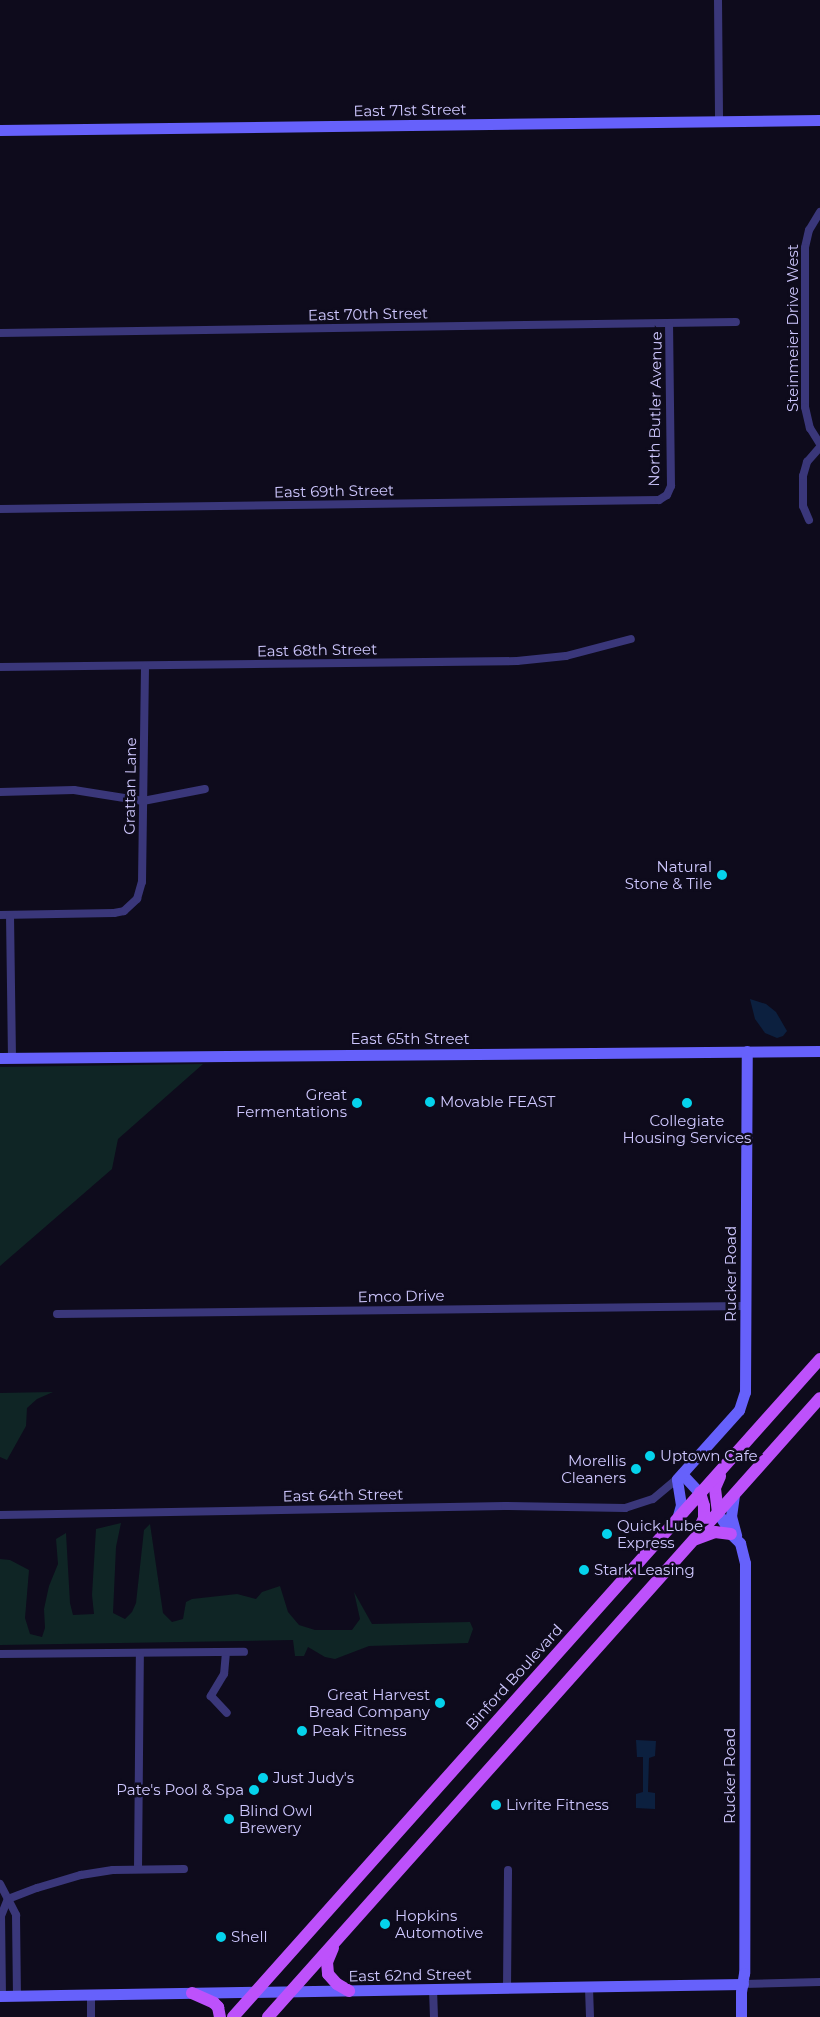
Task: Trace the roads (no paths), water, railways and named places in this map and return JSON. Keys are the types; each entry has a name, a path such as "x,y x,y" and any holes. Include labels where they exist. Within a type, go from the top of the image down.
{"main road":[{"name":"Binford Boulevard","path":"233,2017 820,1359"},
{"path":"268,2017 820,1398"},
{"path":"718,1513 715,1488 723,1469"},
{"path":"694,1540 704,1518 704,1506 700,1493"},
{"path":"694,1540 714,1532 733,1535"},
{"path":"337,1939 327,1962 328,1974 337,1984 349,1990"},
{"path":"192,1993 214,2003 218,2007 220,2017"}],"street":[{"path":"718,0 719,121"},
{"name":"East 71st Street","path":"0,130 820,120"},
{"name":"Steinmeier Drive West","path":"820,212 809,230 805,248 805,407 810,428 820,445"},
{"name":"East 70th Street","path":"0,333 736,322"},
{"name":"North Butler Avenue","path":"667,495 671,486 669,323"},
{"path":"809,520 803,506 803,476 807,462 820,445"},
{"name":"East 69th Street","path":"0,509 659,500 667,495"},
{"name":"East 68th Street","path":"0,666 517,661 566,656 631,639"},
{"name":"Grattan Lane","path":"10,915 114,913 132,905 142,885 145,666"},
{"path":"0,792 74,790 143,801 205,789"},
{"path":"0,915 10,915 12,1058"},
{"name":"East 65th Street","path":"0,1058 820,1050"},
{"name":"Rucker Road","path":"679,1476 732,1419 743,1402 745,1392 747,1051"},
{"name":"Emco Drive","path":"57,1314 746,1306"},
{"path":"679,1476 700,1493"},
{"path":"677,1519 681,1505 679,1476"},
{"name":"East 64th Street","path":"0,1515 505,1506 625,1508 653,1499 679,1476"},
{"name":"Rucker Road","path":"733,1535 731,1516 734,1495"},
{"name":"Rucker Road","path":"718,1513 742,1548 746,1571 743,1984 741,2017"},
{"path":"226,1652 224,1674 211,1696 227,1714"},
{"path":"0,1654 244,1652"},
{"path":"138,1868 140,1653"},
{"path":"1,1996 2,1916 8,1900 68,1878 113,1870 184,1868"},
{"path":"507,1988 508,1870"},
{"path":"0,1884 16,1915 17,1996"},
{"name":"East 62nd Street","path":"1,1996 349,1990 433,1994 507,1988 590,1988 820,1982"},
{"path":"590,1988 590,2017"},
{"path":"433,1994 434,2017"},
{"path":"90,2017 91,1995"}],"water":[{"path":"750,999 766,1004 776,1012 787,1031 783,1036 777,1038 765,1033 755,1019"},
{"path":"636,1740 656,1741 655,1756 649,1758 648,1792 655,1793 655,1809 636,1808 636,1794 643,1792 643,1757 637,1757"}],"place":[{"name":"Natural Stone & Tile","path":"722,875"},
{"name":"Movable FEAST","path":"430,1102"},
{"name":"Great Fermentations","path":"357,1103"},
{"name":"Collegiate Housing Services","path":"687,1103"},
{"name":"Uptown Cafe","path":"650,1456"},
{"name":"Morellis Cleaners","path":"636,1469"},
{"name":"Quick Lube Express","path":"607,1534"},
{"name":"Stark Leasing","path":"584,1570"},
{"name":"Great Harvest Bread Company","path":"440,1703"},
{"name":"Peak Fitness","path":"302,1731"},
{"name":"Just Judy's","path":"263,1778"},
{"name":"Pate's Pool & Spa","path":"254,1790"},
{"name":"Livrite Fitness","path":"496,1805"},
{"name":"Blind Owl Brewery","path":"229,1819"},
{"name":"Hopkins Automotive","path":"385,1924"},
{"name":"Shell","path":"221,1937"}]}
